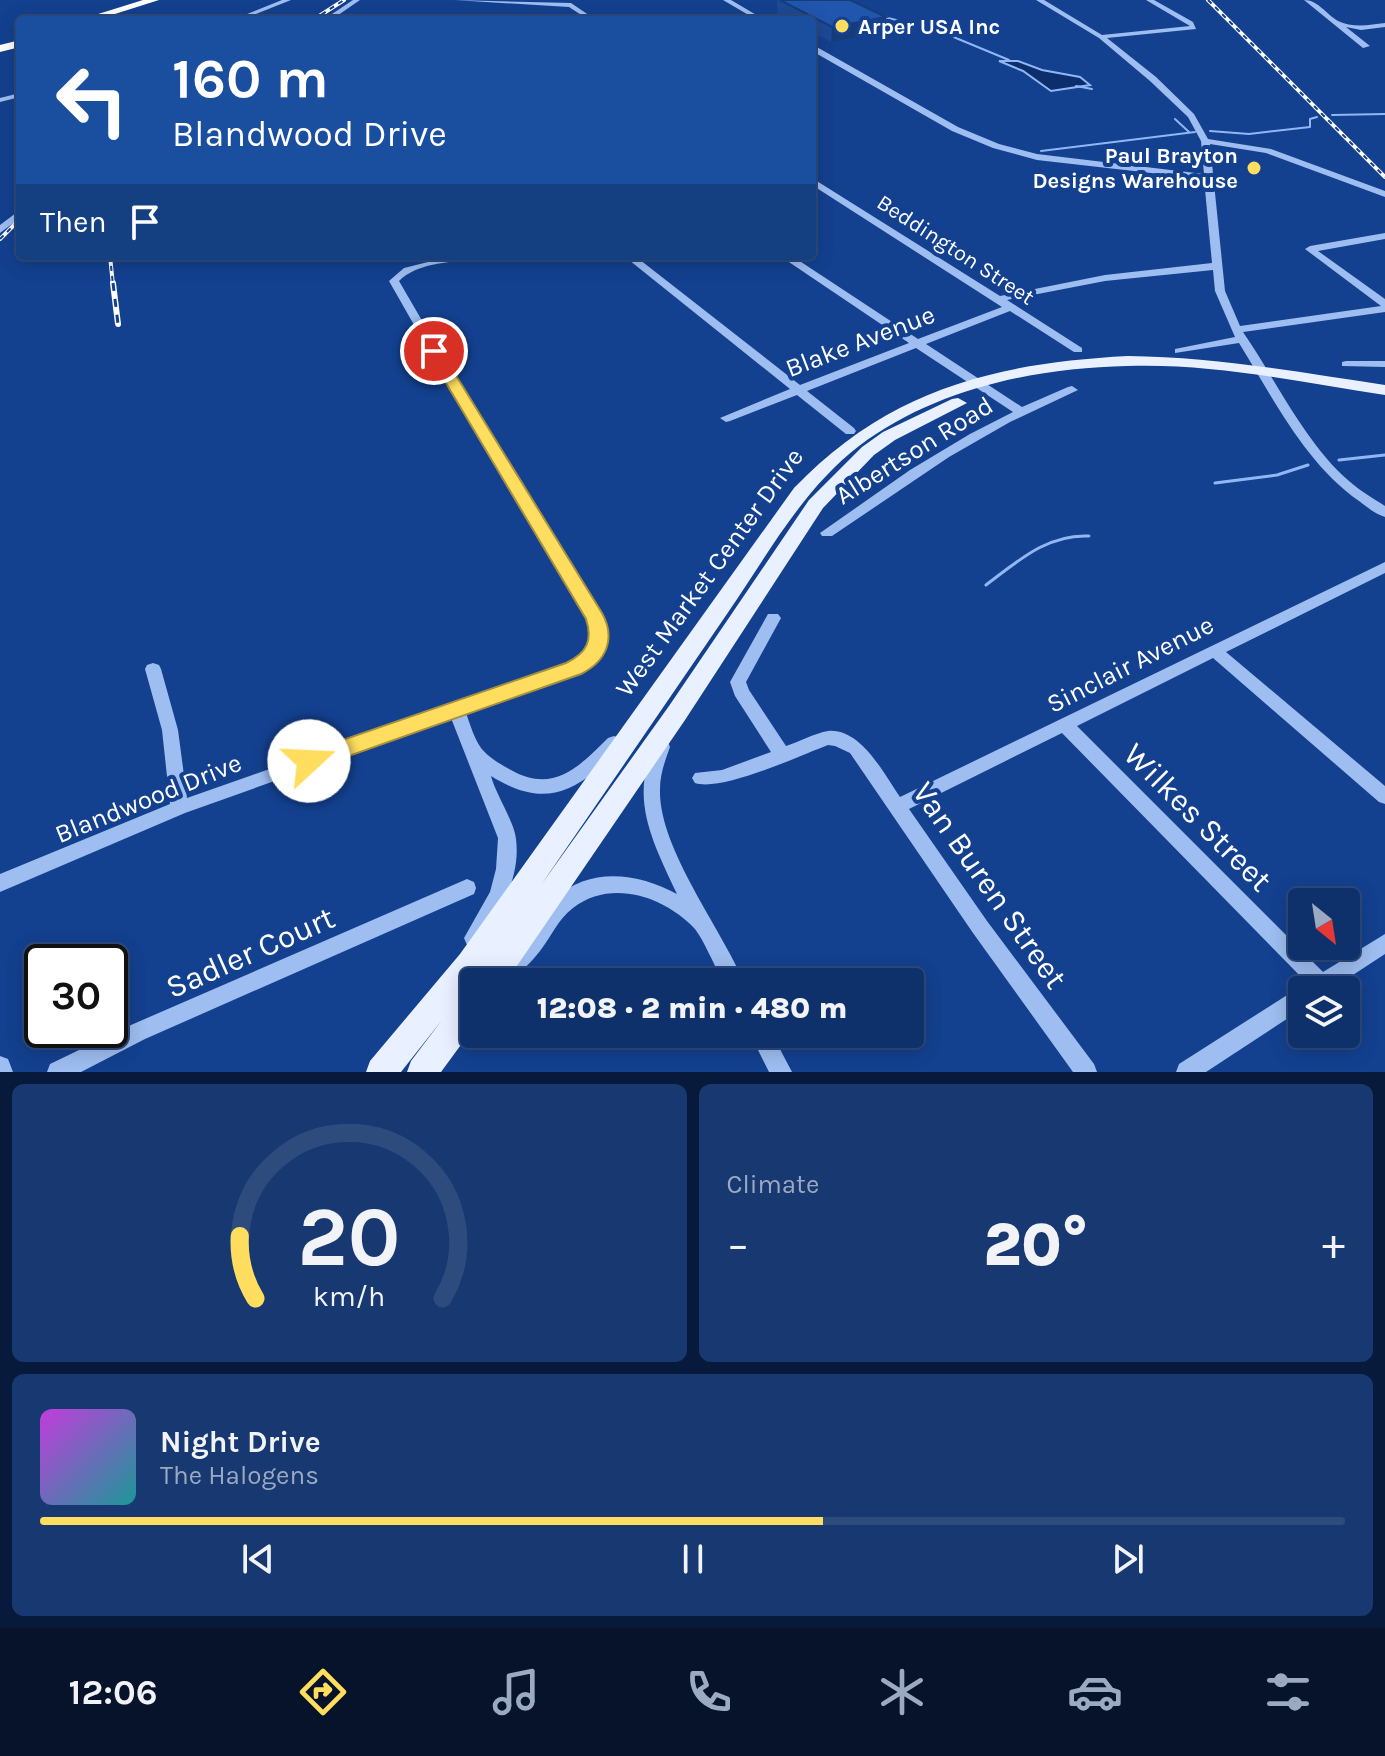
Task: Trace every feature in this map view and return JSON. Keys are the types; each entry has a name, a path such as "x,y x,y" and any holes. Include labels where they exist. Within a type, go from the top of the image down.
{"highway":[{"path":"98,16 154,0"},
{"path":"114,16 169,0"}],"main road":[{"name":"West Market Center Drive","path":"381,1072 470,964 801,492 858,439 894,416 984,387 1073,376 1123,373 1265,377 1385,390"},
{"name":"West Market Center Drive","path":"1265,377 1385,401"},
{"name":"West Market Center Drive","path":"499,968 834,482 889,436 984,387"},
{"path":"422,1072 460,1022"}],"street":[{"path":"246,16 288,0"},
{"path":"332,16 357,0"},
{"path":"457,0 563,4 588,16"},
{"path":"726,0 755,16"},
{"path":"1039,0 1101,37 1183,108 1205,141 1220,291 1239,335 1331,471 1345,485 1385,513"},
{"path":"1101,37 1190,30 1194,26 1149,0"},
{"path":"1307,0 1366,46"},
{"path":"1335,23 1356,28 1385,25"},
{"path":"816,50 966,135 996,146 1037,157 1207,177"},
{"path":"1205,141 1268,151 1385,194"},
{"name":"Beddington Street","path":"816,184 1078,350"},
{"path":"0,230 16,216"},
{"path":"1385,236 1310,249 1385,307"},
{"name":"Blandwood Drive","path":"0,883 179,808 587,662 595,654 601,635 595,618 497,460 395,284 395,277 409,268 450,260"},
{"path":"634,260 850,431"},
{"path":"791,260 1021,412"},
{"path":"998,299 1105,278 1217,266"},
{"name":"Blake Avenue","path":"726,418 1011,307"},
{"path":"1179,351 1239,335 1385,307"},
{"path":"1346,364 1385,364"},
{"name":"Albertson Road","path":"827,533 908,475 1021,412 1072,390"},
{"name":"Sinclair Avenue","path":"898,806 1385,567"},
{"path":"701,778 722,777 782,754 741,692 738,682 773,618"},
{"path":"1215,651 1385,797"},
{"path":"153,669 170,730 179,808"},
{"path":"476,755 516,784 550,788 564,784 586,773 651,704"},
{"path":"455,708 507,838 505,869 499,894 475,936 470,964"},
{"path":"677,713 655,765 651,795 658,830 727,968"},
{"name":"Wilkes Street","path":"1066,726 1305,976"},
{"name":"Van Buren Street","path":"782,754 815,741 838,739 856,748 980,927 1086,1072"},
{"path":"510,968 531,947 564,903 597,887 631,883 645,887 673,899 706,928"},
{"name":"Sadler Court","path":"58,1072 138,1032 467,888"},
{"path":"1333,976 1385,943"},
{"path":"1187,1072 1288,1006"},
{"path":"768,1048 781,1072"}],"water":[{"path":"999,61 1018,61 1042,70 1080,77 1090,85 1051,91 1023,71"}],"building":[{"path":"780,0 850,0 886,17 832,27"}],"waterway":[{"path":"884,17 908,23"},
{"path":"939,31 1009,60"},
{"path":"1076,86 1092,89"},
{"path":"1332,115 1385,114"},
{"path":"1210,131 1249,134 1310,127 1310,119 1317,117"},
{"path":"1175,119 1189,132"},
{"path":"1041,151 1195,132"},
{"path":"1339,460 1385,455"},
{"path":"1215,483 1277,475 1308,465"},
{"path":"986,585 1046,544 1089,536"}],"railway":[{"path":"319,16 344,0"},
{"path":"1208,0 1385,177"},
{"path":"0,239 16,223"},
{"path":"110,260 113,285"},
{"path":"113,283 118,324"}],"place":[{"name":"Arper USA Inc","path":"842,26"},
{"name":"Paul Brayton Designs Warehouse","path":"1254,168"}],"route":[{"path":"309,761 574,668 587,662 599,644 601,635 595,618 434,351"}]}
